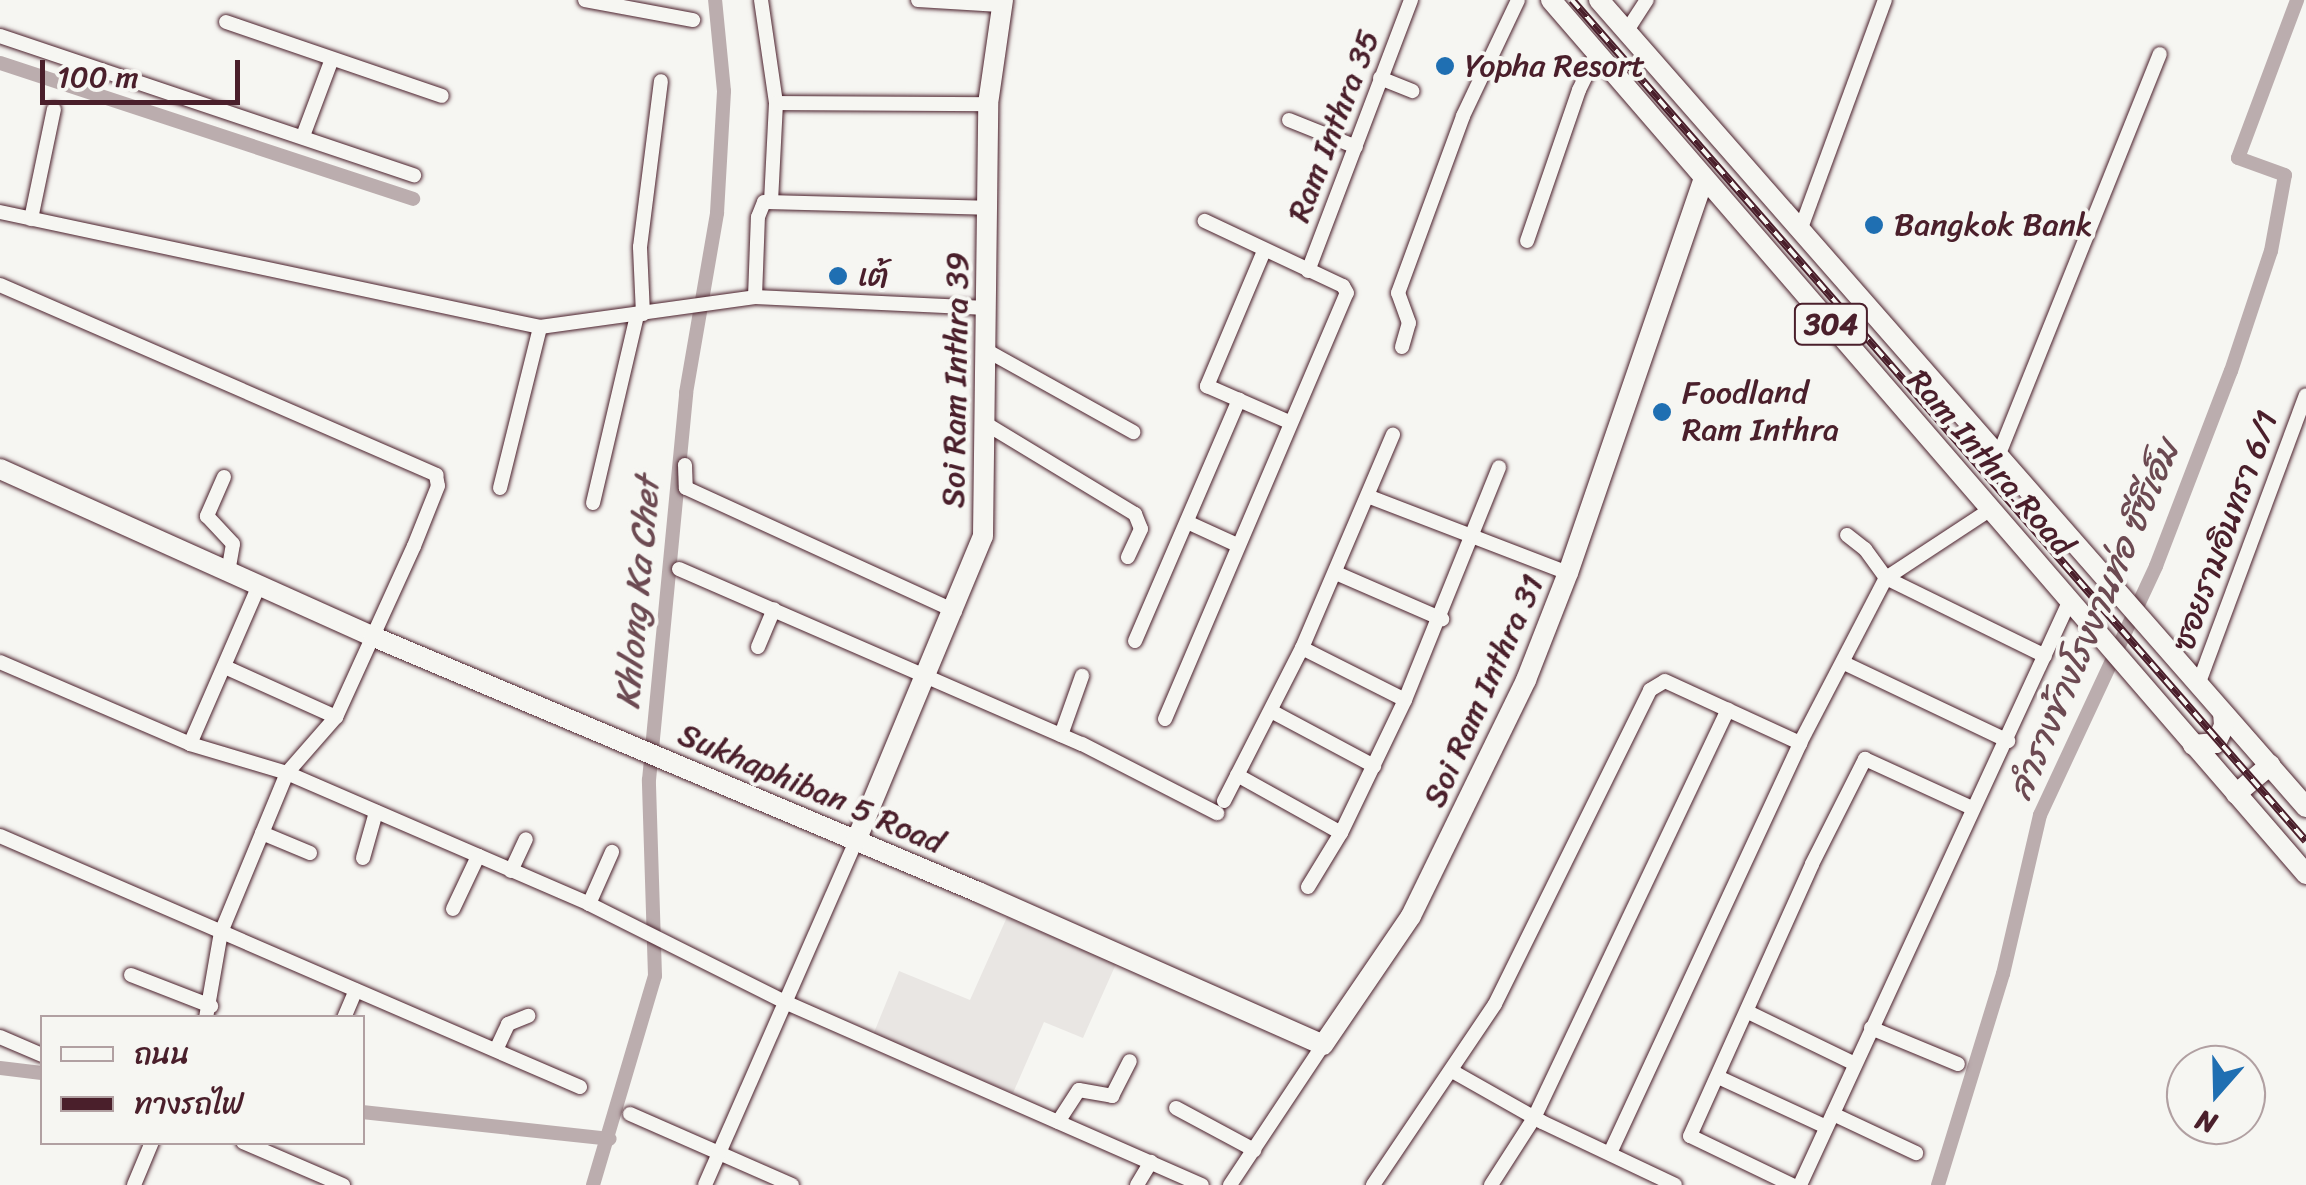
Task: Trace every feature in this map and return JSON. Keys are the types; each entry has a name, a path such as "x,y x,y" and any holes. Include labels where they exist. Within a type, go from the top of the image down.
{"street":[{"path":"585,0 633,4 693,20"},
{"path":"762,0 776,104 771,202"},
{"path":"918,0 1002,2"},
{"name":"Ram Inthra 35","path":"1308,271 1411,0"},
{"path":"1402,346 1408,323 1398,293 1463,116 1518,0"},
{"name":"Ram Inthra Road","path":"1551,0 2306,874"},
{"name":"Ram Inthra Road","path":"1599,0 2306,807"},
{"path":"1626,32 1646,0"},
{"path":"1801,228 1886,0"},
{"name":"Soi Ram Inthra 39","path":"705,1185 955,611 983,536 988,104 1002,2"},
{"path":"226,22 442,96"},
{"path":"0,36 414,174"},
{"path":"1527,241 1578,90 1597,53"},
{"path":"1999,454 2160,54"},
{"path":"303,136 332,59"},
{"path":"1380,78 1412,91"},
{"path":"592,504 640,315 640,247 661,81"},
{"path":"776,104 988,104"},
{"path":"31,219 54,109"},
{"path":"1290,120 1356,148"},
{"name":"Soi Ram Inthra 31","path":"1230,1185 1411,916 1526,680 1568,573 1704,178"},
{"path":"756,296 758,217 764,202 989,208"},
{"path":"0,212 540,328 756,296 987,308"},
{"path":"1165,719 1346,293 1343,286 1204,222"},
{"path":"1264,251 1206,386 1289,422"},
{"path":"0,285 436,475 438,486 336,717 287,773 221,932 209,1012 131,975"},
{"path":"500,488 540,328"},
{"path":"984,349 1133,432"},
{"name":"ซอยรามอินทรา 6/1","path":"2198,685 2306,395"},
{"path":"1136,641 1239,399"},
{"path":"983,422 1135,514 1142,529 1128,557"},
{"path":"679,570 1220,807 1302,648 1370,497 1393,435"},
{"path":"685,466 686,488 955,611"},
{"path":"1308,887 1341,833 1405,700 1442,618 1499,467"},
{"name":"Sukhaphiban 5 Road","path":"0,469 374,637 1323,1044"},
{"path":"224,477 207,516 232,544 228,572"},
{"path":"1370,497 1568,573"},
{"path":"1610,1153 1800,743 1886,578 1991,509"},
{"path":"1187,522 1237,545"},
{"path":"1847,536 1865,549 1886,578 2044,656"},
{"path":"1336,573 1442,618"},
{"path":"190,744 259,585"},
{"path":"1800,1185 2070,600"},
{"path":"758,647 774,609"},
{"path":"1302,648 1405,700"},
{"path":"0,662 190,744 287,773 589,904 670,941 787,1003 1202,1185"},
{"path":"1844,663 2008,741"},
{"path":"225,666 336,717"},
{"path":"1061,735 1082,676"},
{"path":"1379,1183 1495,1004 1650,690 1665,680 1800,743"},
{"path":"1491,1185 1534,1118 1728,710"},
{"path":"1271,711 1374,766"},
{"path":"2194,745 2216,743 2224,726 2223,713"},
{"path":"1792,1185 1690,1136 1812,864 1865,759 1972,808"},
{"path":"2236,794 2270,766"},
{"path":"1236,775 1341,833"},
{"path":"363,858 376,812"},
{"path":"262,833 310,853"},
{"path":"0,836 580,1087"},
{"path":"512,871 526,839"},
{"path":"589,904 612,852"},
{"path":"453,909 478,856"},
{"path":"345,1015 356,990"},
{"path":"1748,1012 1855,1064"},
{"path":"496,1050 508,1024 528,1016"},
{"path":"1871,1028 1958,1064"},
{"path":"0,1036 40,1054"},
{"path":"1058,1122 1080,1090 1112,1096 1130,1061"},
{"path":"1452,1071 1534,1118 1674,1185"},
{"path":"1718,1076 1916,1154"},
{"path":"1176,1108 1254,1150"},
{"path":"630,1114 792,1185"},
{"path":"134,1185 151,1145"},
{"path":"250,1145 343,1185"},
{"path":"1137,1185 1151,1162"}],"shaded area":[{"path":"1007,917 1116,964 1083,1038 1044,1022 1013,1093 873,1035 899,971 970,1000"}],"waterway":[{"name":"Khlong Ka Chet","path":"593,1185 655,976 649,780 686,393 717,213 724,91 715,0"},
{"name":"ลำรางข้างโรงงานท่อ ซีซีเอ็ม","path":"1938,1185 2003,974 2040,815 2156,566 2231,371 2271,251 2285,175 2238,158 2297,0"},
{"path":"0,63 413,199"},
{"path":"0,1068 40,1073"},
{"path":"365,1112 610,1139"}],"railway":[{"path":"1572,0 2306,841"}],"place":[{"name":"Yopha Resort","path":"1445,66"},
{"name":"Bangkok Bank","path":"1874,225"},
{"name":"เต้","path":"838,276"},
{"name":"Foodland Ram Inthra","path":"1662,412"}]}
